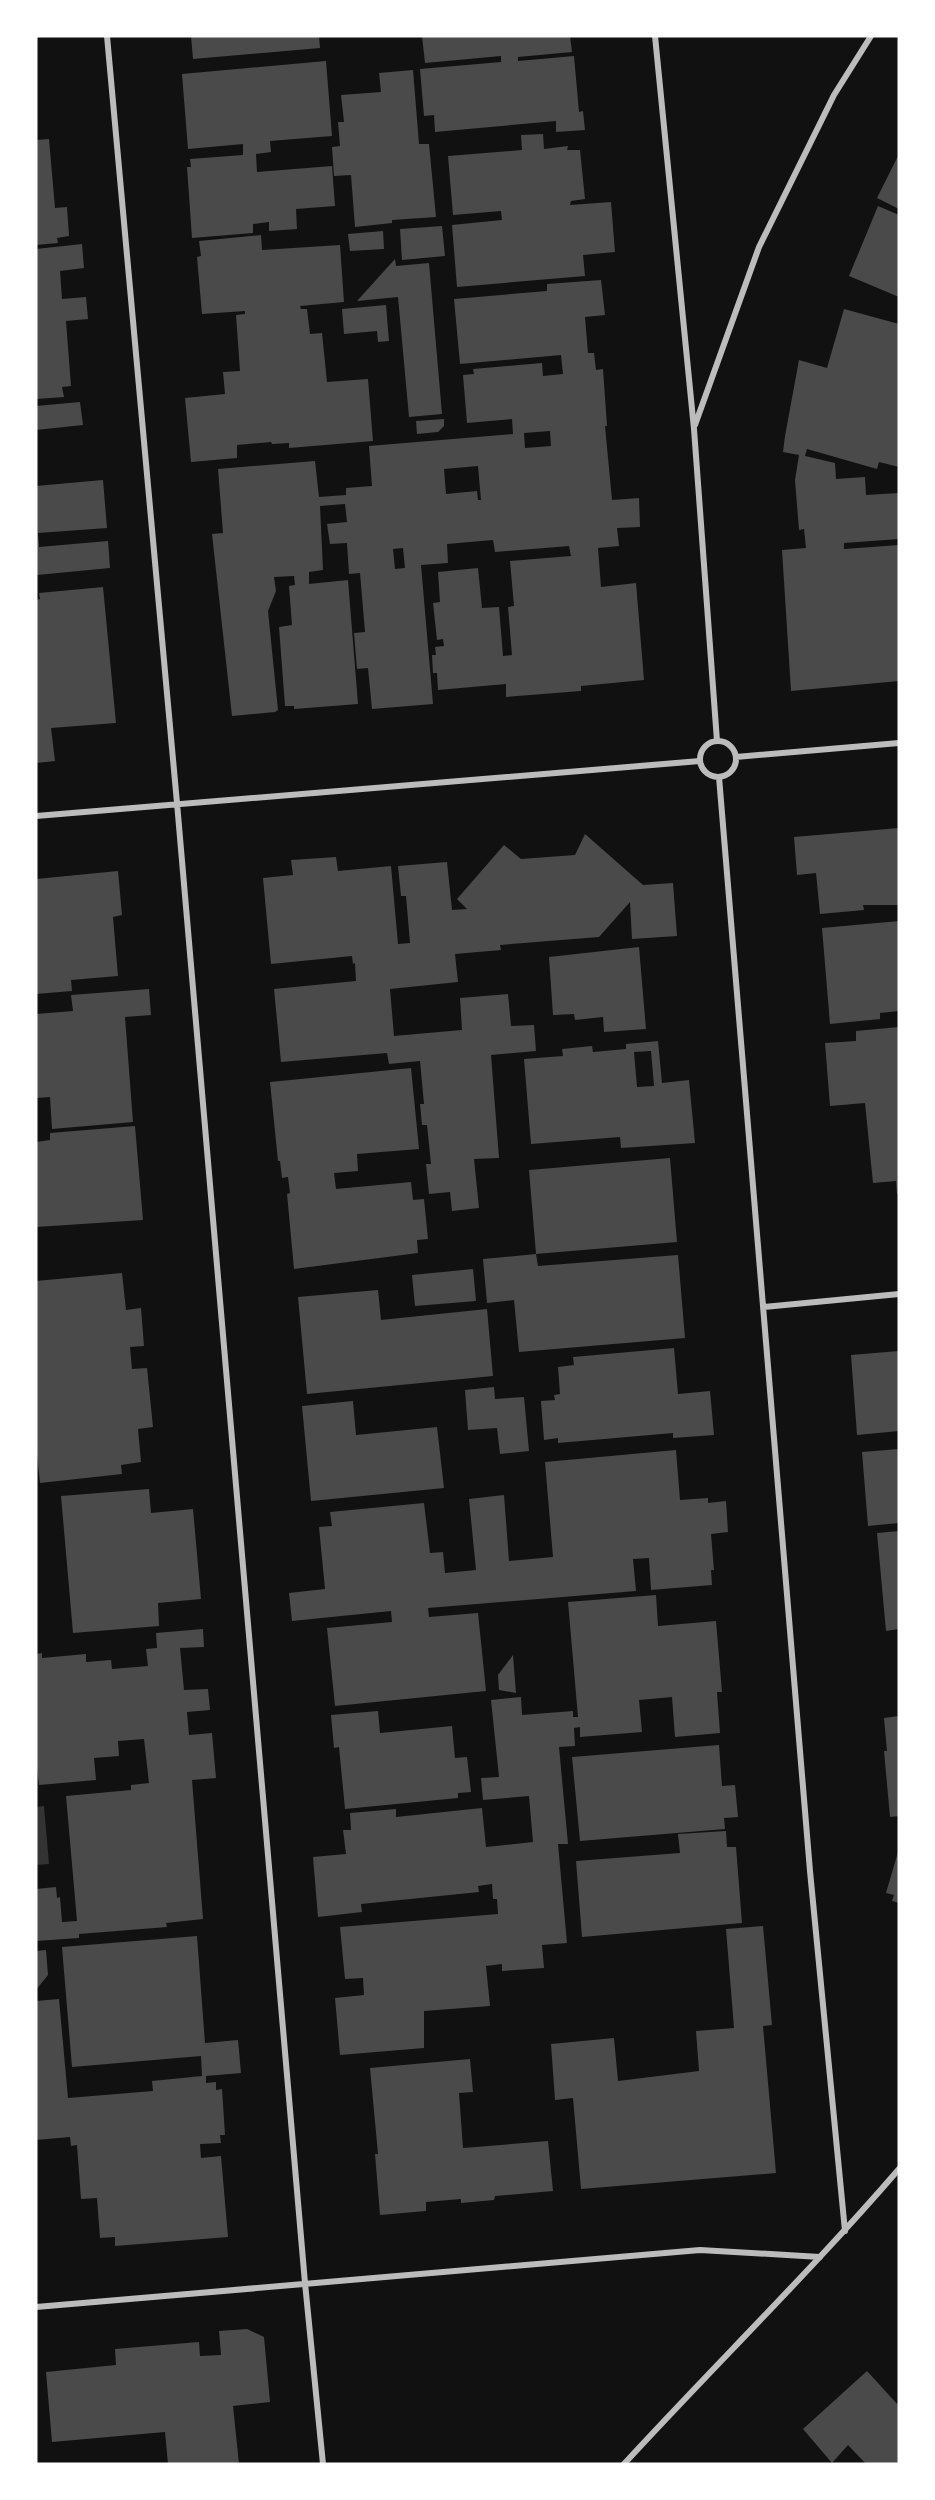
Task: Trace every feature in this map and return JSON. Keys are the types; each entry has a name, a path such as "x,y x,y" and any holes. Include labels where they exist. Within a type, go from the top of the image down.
{"street":[{"path":"107,36 177,803 305,2283 323,2464"},
{"path":"655,36 694,429 717,741"},
{"path":"694,429 759,247 834,95 871,36"},
{"path":"717,741 729,744 736,757 730,773 719,777 706,773 700,760 705,746 717,741"},
{"path":"736,757 899,742"},
{"path":"36,816 700,760"},
{"path":"719,777 810,1871 845,2231"},
{"path":"764,1307 899,1294"},
{"path":"624,2464 845,2231 899,2169"},
{"path":"36,2307 700,2250 820,2257"}],"shaded area":[{"path":"44,1806 49,1864 36,1865 36,1807"}],"building":[{"path":"191,36 319,36 320,48 193,59"},
{"path":"422,36 570,36 572,52 518,57 518,61 574,56 579,112 583,111 585,130 556,132 556,121 435,132 434,115 424,116 420,69 501,62 501,56 425,63"},
{"path":"326,61 332,136 270,141 271,152 256,154 257,172 332,166 335,206 296,209 297,229 269,231 269,222 253,224 253,233 192,238 187,167 191,167 190,159 243,155 243,144 188,149 182,74"},
{"path":"413,70 419,144 429,144 436,217 392,220 392,223 355,227 351,175 334,176 332,147 340,146 338,122 344,122 341,95 381,92 379,73"},
{"path":"543,134 544,149 568,146 567,150 580,150 585,199 571,201 570,205 611,202 615,252 583,255 585,276 457,287 452,225 502,220 501,211 453,215 448,156 522,150 521,135"},
{"path":"49,139 55,208 67,207 69,236 57,238 58,243 36,245 36,140"},
{"path":"899,154 899,209 877,198"},
{"path":"878,206 899,215 899,297 849,276"},
{"path":"442,226 445,256 402,260 400,229"},
{"path":"383,231 384,249 350,251 348,234"},
{"path":"261,235 262,250 340,245 344,302 300,306 301,309 307,309 310,334 322,333 327,382 368,379 373,441 289,448 289,443 237,445 237,458 191,462 185,398 225,394 223,372 240,371 236,315 245,314 245,311 202,314 197,257 201,256 199,241"},
{"path":"82,244 84,268 60,271 62,299 86,297 88,319 66,321 71,386 62,387 64,397 36,399 36,249"},
{"path":"395,259 396,266 429,263 442,414 409,417 398,297 357,301"},
{"path":"601,280 605,315 585,317 588,353 594,353 596,370 603,369 607,426 605,426 612,500 639,498 640,527 617,528 619,546 598,548 601,587 636,583 644,680 581,686 581,691 506,697 506,684 438,690 437,673 433,673 432,655 436,655 435,647 444,646 443,639 437,640 433,603 440,602 438,572 478,568 482,608 499,607 503,656 512,655 508,607 514,606 510,561 571,556 569,546 495,552 493,540 447,544 448,563 421,565 433,704 372,709 368,668 357,669 354,633 365,632 360,573 349,574 347,543 330,544 327,524 347,522 345,504 320,506 323,570 309,572 309,584 348,580 358,704 294,709 294,706 285,706 279,627 292,625 289,586 295,585 294,576 274,577 276,591 268,611 278,710 232,716 212,534 223,533 218,469 315,461 319,497 346,495 346,488 372,486 369,446 513,434 512,419 467,423 463,375 474,374 473,369 542,363 543,376 563,374 561,355 460,364 454,299 547,291 547,284","holes":["550,431 551,446 525,448 524,433","478,466 481,500 478,500 477,491 446,494 444,469","403,548 405,568 395,569 393,549"]},
{"path":"386,305 389,341 378,342 377,331 344,334 342,309"},
{"path":"844,309 899,324 899,467 879,462 877,469 807,449 805,456 835,463 836,479 865,477 866,495 899,493 899,539 844,543 844,549 899,545 899,681 791,691 782,550 806,548 804,529 799,530 795,480 799,455 783,452 785,436 799,360 827,368"},
{"path":"80,402 83,425 36,430 36,406"},
{"path":"444,419 444,426 438,432 417,434 416,421"},
{"path":"103,480 107,528 38,533 39,547 108,541 110,568 37,575 36,486"},
{"path":"103,587 116,723 51,728 55,761 36,763 36,600 40,599 39,593"},
{"path":"899,828 899,905 863,905 864,910 820,914 816,873 797,875 794,837"},
{"path":"585,834 643,885 673,883 677,936 632,939 630,902 599,937 500,945 501,950 455,954 458,982 390,989 394,1036 462,1030 460,998 508,994 511,1026 534,1025 536,1051 491,1055 499,1158 474,1159 479,1208 452,1211 450,1192 429,1194 426,1164 431,1164 427,1125 422,1125 420,1104 424,1104 420,1061 389,1064 387,1053 281,1062 274,989 356,981 355,963 353,964 352,956 271,964 263,878 293,875 291,860 336,857 338,871 391,866 398,944 410,943 406,896 401,896 398,866 447,862 452,910 467,909 457,899 504,845 521,859 575,855"},
{"path":"118,871 122,915 113,917 118,976 71,980 72,991 36,994 36,879"},
{"path":"899,921 899,1011 880,1013 880,1019 830,1024 822,928"},
{"path":"639,947 646,1029 604,1032 603,1017 575,1020 574,1014 553,1015 549,957"},
{"path":"149,989 151,1015 125,1017 133,1122 52,1129 50,1097 36,1098 36,1014 73,1011 71,995"},
{"path":"899,1027 899,1194 897,1194 896,1181 873,1183 865,1103 830,1106 825,1043 856,1041 856,1031"},
{"path":"658,1041 662,1083 689,1080 695,1143 621,1148 620,1137 531,1144 524,1059 563,1056 562,1049 592,1046 593,1052 626,1049 626,1044","holes":["651,1051 654,1086 637,1087 634,1052"]},
{"path":"411,1068 419,1149 357,1154 358,1171 334,1173 336,1189 411,1182 413,1200 424,1199 428,1239 417,1240 418,1253 294,1269 287,1194 290,1193 288,1177 282,1178 280,1161 278,1161 270,1082"},
{"path":"135,1126 143,1220 36,1227 36,1142 50,1140 50,1133"},
{"path":"670,1158 677,1242 536,1254 529,1170"},
{"path":"536,1254 538,1266 678,1255 685,1338 519,1352 514,1300 487,1303 483,1259"},
{"path":"473,1269 476,1301 415,1306 412,1275"},
{"path":"122,1273 126,1310 141,1308 144,1346 130,1347 132,1369 147,1368 153,1427 138,1429 141,1462 121,1465 122,1474 40,1483 36,1444 36,1281"},
{"path":"378,1290 381,1320 487,1309 493,1376 307,1394 298,1297"},
{"path":"674,1348 678,1394 710,1391 714,1435 673,1438 673,1433 558,1443 558,1438 544,1440 541,1401 555,1400 554,1395 560,1394 558,1367 574,1365 573,1357"},
{"path":"899,1351 899,1431 857,1435 851,1355"},
{"path":"494,1387 495,1399 524,1397 529,1451 500,1454 497,1428 468,1430 465,1390"},
{"path":"353,1401 356,1435 437,1427 444,1488 311,1501 302,1406"},
{"path":"899,1449 899,1523 868,1526 862,1452"},
{"path":"676,1450 680,1500 708,1498 708,1503 726,1501 728,1532 711,1534 714,1570 711,1570 712,1585 651,1590 649,1558 633,1559 636,1591 428,1608 429,1617 478,1613 486,1691 335,1706 327,1628 392,1622 391,1611 292,1621 289,1593 325,1589 319,1527 332,1526 330,1512 424,1503 430,1553 443,1552 445,1573 476,1570 469,1499 504,1495 509,1561 553,1557 545,1462"},
{"path":"149,1489 151,1513 193,1509 201,1599 158,1603 159,1626 73,1633 61,1496"},
{"path":"899,1531 899,1629 886,1631 877,1533"},
{"path":"656,1595 658,1626 716,1621 722,1692 717,1692 720,1733 675,1737 672,1697 639,1700 642,1732 580,1737 580,1727 574,1728 575,1746 559,1747 568,1844 558,1844 567,1943 542,1945 544,1968 502,1971 502,1964 486,1966 490,2006 424,2011 424,2048 340,2055 335,1998 364,1995 363,1978 345,1979 340,1927 498,1914 497,1899 493,1899 492,1884 478,1886 479,1892 361,1904 362,1912 318,1917 313,1857 346,1854 343,1830 351,1830 350,1813 396,1809 396,1817 482,1808 486,1847 533,1842 529,1796 483,1800 481,1778 499,1777 491,1700 521,1697 522,1715 573,1711 573,1717 578,1717 568,1602"},
{"path":"203,1629 204,1647 180,1648 184,1690 208,1689 210,1710 187,1712 189,1735 212,1733 216,1778 192,1780 203,1919 166,1923 167,1927 79,1934 79,1938 36,1941 36,1889 56,1887 57,1898 60,1897 62,1922 77,1921 66,1796 131,1790 131,1785 149,1783 144,1739 118,1741 119,1756 94,1758 96,1780 39,1785 36,1758 36,1654 42,1653 42,1658 86,1654 86,1662 111,1660 112,1669 148,1666 146,1649 157,1648 156,1633"},
{"path":"513,1655 516,1693 499,1690 498,1675"},
{"path":"378,1711 380,1733 452,1726 455,1758 467,1757 471,1792 458,1793 458,1798 345,1809 339,1747 334,1748 331,1715"},
{"path":"899,1716 899,1816 890,1817 884,1751 887,1751 884,1718"},
{"path":"719,1745 722,1786 735,1785 738,1817 724,1818 725,1829 580,1841 572,1757"},
{"path":"726,1831 727,1847 736,1847 742,1923 582,1937 576,1861 680,1853 678,1834"},
{"path":"898,1852 899,1903 892,1901 894,1895 886,1893"},
{"path":"763,1926 772,2025 763,2026 776,2173 581,2189 573,2098 555,2100 551,2044 614,2038 618,2081 699,2071 696,2031 734,2028 726,1929"},
{"path":"197,1936 205,2043 238,2040 241,2073 206,2076 206,2083 216,2082 216,2090 222,2089 225,2135 220,2135 221,2143 200,2144 201,2158 221,2156 228,2237 115,2246 115,2237 100,2238 97,2198 81,2199 77,2145 71,2146 70,2137 36,2140 36,2001 59,1999 68,2098 153,2091 152,2081 202,2076 201,2056 72,2067 62,1947"},
{"path":"46,1950 48,1975 36,1990 36,1951"},
{"path":"470,2059 473,2092 459,2093 463,2148 548,2141 553,2191 495,2196 494,2200 461,2203 461,2199 426,2202 426,2211 380,2215 375,2154 378,2154 370,2068"},
{"path":"247,2329 264,2337 270,2402 233,2406 239,2464 168,2464 165,2432 52,2442 46,2372 116,2365 115,2349 199,2342 200,2356 221,2355 219,2331"},
{"path":"867,2371 899,2406 899,2464 866,2464 848,2445 832,2463 803,2429"}]}
